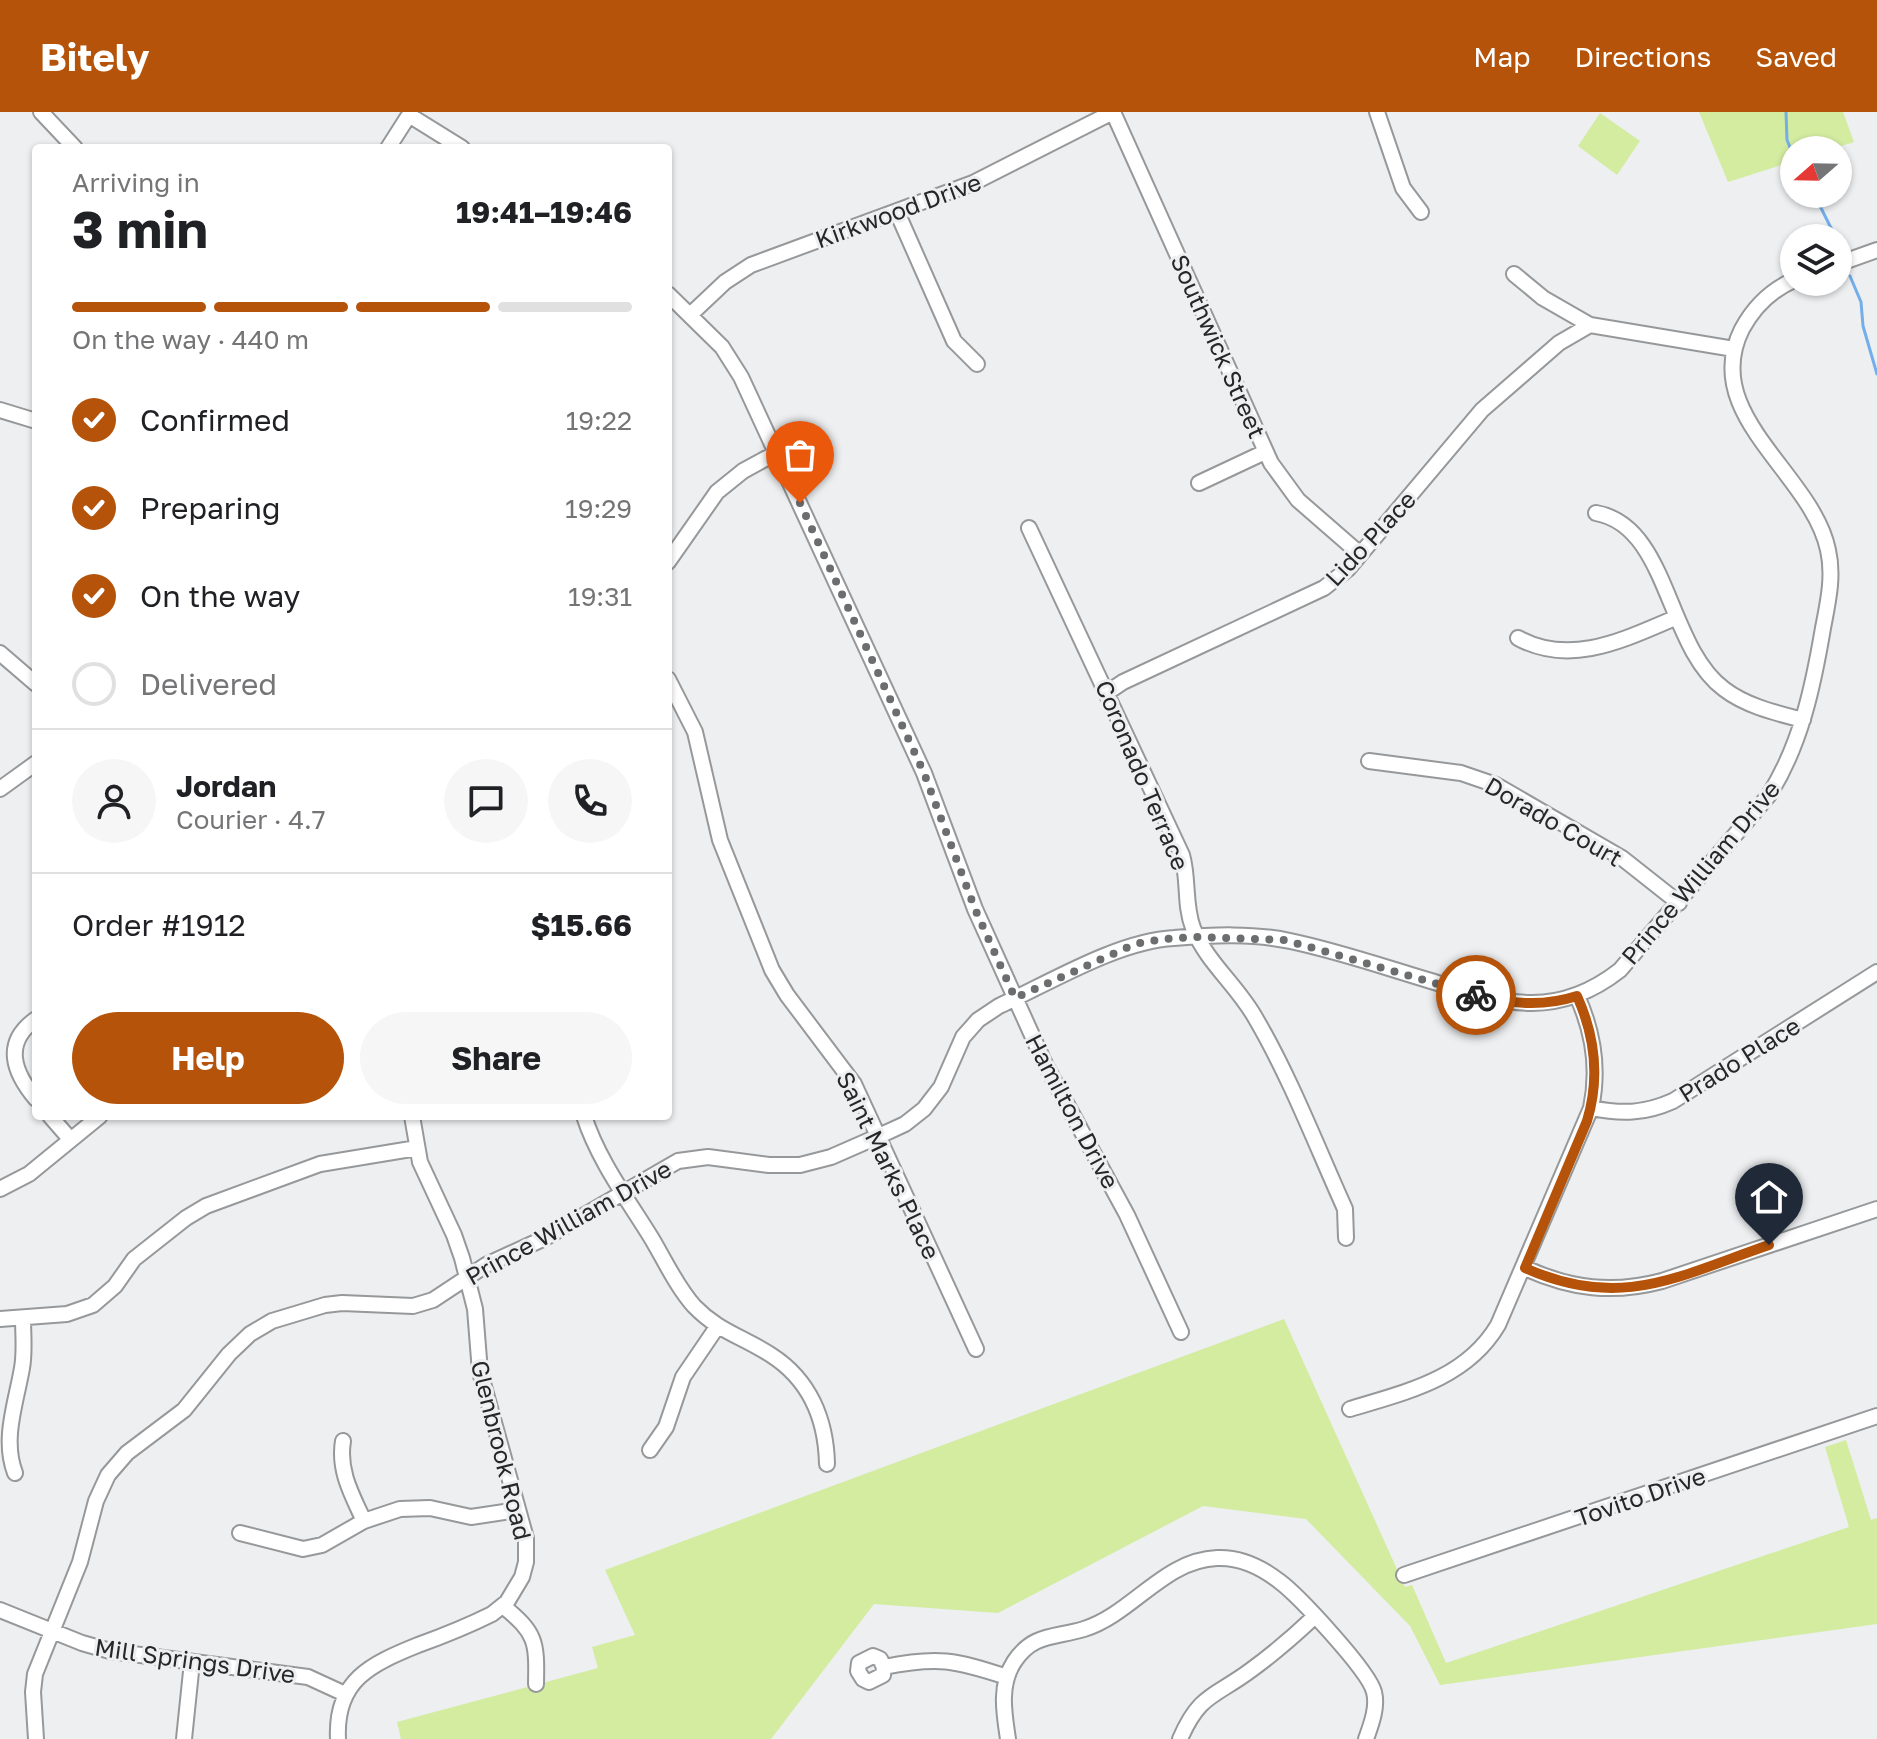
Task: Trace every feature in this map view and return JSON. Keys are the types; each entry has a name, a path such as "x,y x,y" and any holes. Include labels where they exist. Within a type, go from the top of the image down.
{"street":[{"path":"41,112 71,144"},
{"name":"Kirkwood Drive","path":"690,315 725,282 751,265 997,172 1113,112"},
{"name":"Southwick Street","path":"1113,112 1265,452 1298,500 1360,554"},
{"path":"1377,112 1403,188 1421,212"},
{"path":"391,144 410,113 456,144"},
{"path":"897,212 954,341 977,364"},
{"path":"1852,259 1877,250"},
{"path":"1514,274 1543,298 1590,325 1734,349"},
{"name":"Prince William Drive","path":"36,1739 34,1682 80,1562 96,1501 108,1475 127,1453 184,1410 236,1346 258,1329 325,1305 422,1304 433,1300 501,1257 545,1238 666,1167 692,1158 800,1165 831,1157 879,1136 905,1124 924,1109 941,1087 959,1043 983,1016 1015,998 1135,944 1198,937 1285,940 1509,1003 1550,1002 1577,996 1620,970 1769,795 1786,764 1803,720 1815,674 1830,590 1829,552 1814,511 1742,411 1734,384 1734,349 1745,323 1760,304 1780,287"},
{"name":"Hamilton Drive","path":"672,298 733,361 924,773 975,909 1015,998 1063,1098 1127,1215 1181,1332"},
{"name":"Lido Place","path":"1108,692 1123,682 1306,599 1341,575 1482,410 1559,343 1590,325"},
{"path":"0,410 32,420"},
{"path":"1199,483 1265,452"},
{"path":"672,556 717,492 743,471 776,453"},
{"path":"1596,513 1617,519 1634,533 1701,666 1724,689 1749,703 1803,720"},
{"name":"Coronado Terrace","path":"1029,528 1182,855 1190,916 1198,937 1216,967 1262,1028 1345,1209 1346,1238"},
{"path":"1518,638 1544,650 1582,650 1621,641 1675,618"},
{"path":"0,653 32,681"},
{"name":"Saint Marks Place","path":"672,687 695,732 720,840 772,970 787,995 854,1084 976,1349"},
{"name":"Dorado Court","path":"1369,761 1461,773 1496,785 1622,858 1679,903"},
{"path":"0,789 32,766"},
{"name":"Prado Place","path":"1591,1108 1627,1113 1652,1109 1673,1101 1877,972"},
{"path":"1350,1409 1424,1386 1466,1362 1495,1331 1525,1268 1591,1108 1595,1071 1593,1050 1577,996"},
{"path":"32,1023 19,1036 14,1060 21,1080 32,1094"},
{"path":"53,1120 70,1139"},
{"path":"0,1189 22,1179 95,1120"},
{"name":"Glenbrook Road","path":"413,1120 425,1175 454,1235 466,1277 477,1319 480,1372 526,1538 526,1562 515,1591 503,1606"},
{"path":"586,1120 597,1147 685,1294 717,1327 771,1355 801,1382 822,1422 827,1464"},
{"path":"0,1319 67,1314 93,1305 115,1286 134,1259 206,1206 320,1164 417,1148"},
{"path":"1525,1268 1575,1286 1611,1290 1636,1287 1877,1209"},
{"path":"15,1473 9,1443 23,1365 23,1318"},
{"path":"650,1450 666,1427 683,1377 717,1327"},
{"name":"Tovito Drive","path":"1404,1575 1877,1416"},
{"path":"343,1441 342,1469 364,1521"},
{"path":"240,1533 303,1549 322,1545 364,1521 400,1509 420,1507 471,1517 518,1510"},
{"path":"1008,1739 1004,1713 1007,1677 1015,1661 1037,1640 1098,1624 1174,1571 1189,1563 1216,1558 1244,1561 1279,1581 1361,1666 1375,1692 1374,1718 1366,1739"},
{"path":"338,1739 339,1713 345,1694 366,1669 477,1622 503,1606 532,1634 536,1684"},
{"name":"Mill Springs Drive","path":"0,1610 110,1651 308,1677 345,1694"},
{"path":"1180,1739 1192,1713 1217,1690 1249,1672 1314,1617"},
{"path":"884,1667 928,1659 974,1666 1007,1677"},
{"path":"184,1739 192,1662"}],"green space":[{"path":"1699,112 1843,112 1852,136 1780,136 1780,165 1728,182"},
{"path":"1600,113 1640,141 1617,175 1578,146"},
{"path":"1284,1319 1405,1587 1412,1585 1446,1663 1849,1527 1825,1447 1846,1440 1871,1520 1877,1518 1877,1624 1440,1685 1410,1626 1306,1519 1203,1506 998,1613 874,1604 771,1739 401,1739 397,1722 598,1668 592,1647 635,1635 605,1570"}],"waterway":[{"path":"1786,112 1787,136"},
{"path":"1821,208 1829,224"},
{"path":"1852,281 1861,302 1863,326 1877,374"}],"way so far":[{"path":"800,503 924,773 975,909 1015,998 1135,944 1198,937 1285,940 1476,995"}],"route":[{"path":"1476,995 1524,1004 1577,996 1593,1050 1594,1095 1587,1121 1525,1268 1575,1286 1628,1289 1662,1281 1769,1245"}]}
